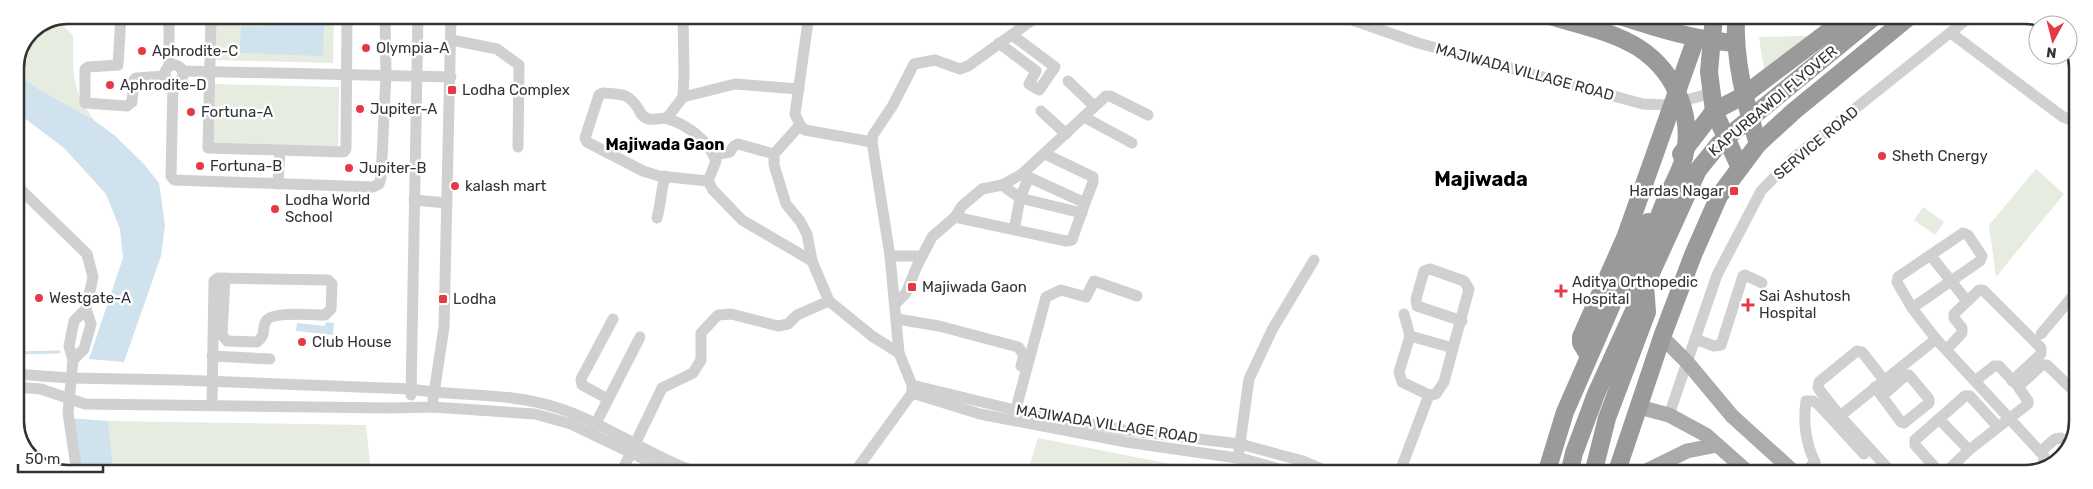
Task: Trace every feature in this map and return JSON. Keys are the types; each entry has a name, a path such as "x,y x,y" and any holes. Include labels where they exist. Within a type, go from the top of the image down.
{"highway":[{"name":"KAPURBAWDI FLYOVER","path":"1560,465 1589,386 1620,316 1668,192 1682,165 1686,145 1685,116 1678,91 1663,68 1639,48 1612,36 1575,24"},
{"path":"1644,24 1704,40 1736,43"},
{"path":"1589,356 1581,343 1582,333 1625,238 1673,103 1711,24"},
{"path":"1736,24 1736,43 1743,96 1758,144"},
{"path":"1549,465 1565,412 1589,356 1664,186 1689,141 1714,111 1743,96 1838,24"},
{"name":"KAPURBAWDI FLYOVER","path":"1571,465 1596,394 1698,170 1707,156 1748,118 1865,24"},
{"path":"1619,465 1662,337 1719,196 1758,144 1794,111 1900,24"},
{"path":"1704,40 1714,111 1740,168"},
{"path":"1595,465 1607,418 1647,312 1645,285"}],"main road":[{"path":"1662,337 1687,362 1732,416 1786,465"},
{"path":"1638,407 1669,415 1706,435 1738,465"},
{"path":"1658,465 1687,451 1717,445"}],"street":[{"path":"120,24 118,65 88,67 85,69 85,103 127,106 132,102 134,80 136,78 169,75 178,66 183,72 451,77"},
{"path":"169,24 172,178 180,181 373,187 379,184 382,178 386,75 385,24"},
{"path":"211,24 208,148 345,151 347,24"},
{"path":"411,407 418,24"},
{"path":"433,407 433,393 444,327 451,24"},
{"path":"682,24 683,98"},
{"path":"808,24 795,114 800,125 805,130 872,142"},
{"path":"860,465 912,389 899,353 896,303 872,142 873,135 893,105 914,64 935,60 960,69 968,66 1027,24"},
{"name":"MAJIWADA VILLAGE ROAD","path":"1364,24 1418,43 1651,106 1673,103 1712,93"},
{"name":"SERVICE ROAD","path":"1669,415 1717,275 1760,191 1792,160 1962,24"},
{"path":"999,44 1036,71 1029,84 1039,90 1055,67 1022,42 1015,33"},
{"path":"1015,33 1052,59"},
{"path":"1951,33 2063,117 2069,119"},
{"path":"452,40 497,49 519,65 518,147"},
{"path":"1012,52 1022,42"},
{"path":"1068,81 1094,106"},
{"path":"667,118 683,98 735,84 798,89"},
{"path":"604,93 623,94 632,99 643,117 651,120 667,118 695,133 705,142 716,161 708,181 665,176 643,171 587,142 584,138 599,95 604,93"},
{"path":"896,303 906,293 932,237 955,217 962,206 982,188 1002,185 1026,175 1045,154 1106,96 1110,96 1148,114"},
{"path":"1041,111 1066,134"},
{"path":"1084,117 1132,143"},
{"path":"800,125 774,154 774,165 786,204 800,221 807,234 812,261 829,301 872,336 899,353"},
{"path":"714,155 730,152 738,144 774,154"},
{"path":"278,184 280,150"},
{"path":"955,217 1066,241 1072,240 1093,182 1092,177 1045,154"},
{"path":"1015,225 1026,175"},
{"path":"1026,175 1084,208"},
{"path":"657,218 662,198 660,193 665,176"},
{"path":"708,181 713,190 742,220 812,261"},
{"path":"1002,185 1020,198 1084,208"},
{"path":"24,193 87,254 93,277 86,309 91,324 84,349 73,360"},
{"path":"414,200 447,203"},
{"path":"1912,308 1980,261 1982,256 1968,235 1963,233 1898,277 1897,282 1912,308 1936,339 2044,456 2043,461"},
{"path":"890,256 922,256"},
{"path":"1931,256 1967,301"},
{"path":"1238,458 1249,378 1272,330 1314,260"},
{"path":"1404,314 1410,336 1399,372 1402,382 1429,395 1436,394 1444,382 1462,321 1468,289 1464,281 1430,270 1424,271 1416,299 1418,306 1462,321"},
{"path":"1695,339 1718,347 1721,345 1743,276 1745,275 1762,283"},
{"path":"212,405 214,281 218,278 225,278 328,280 332,284 331,309 325,314 274,315 266,321 263,337 257,342 227,341 222,335 225,278"},
{"path":"1012,413 1046,297 1060,290 1086,297 1094,281 1137,296"},
{"path":"1947,349 1962,333 1962,328 1954,318 1954,314 1979,290 1983,290 2041,348 2041,354 2016,384"},
{"path":"625,465 662,388 693,373 701,360 701,333 718,316 730,314 778,326 788,324 796,315 829,301"},
{"path":"2041,334 2069,301"},
{"path":"76,465 68,414 73,360 69,346 74,321 86,309"},
{"path":"608,400 582,385 581,379 613,319"},
{"path":"897,319 939,326 1018,347 1023,352 1024,358 1012,413"},
{"path":"1410,336 1453,348"},
{"path":"591,434 640,337"},
{"path":"1840,416 1881,387 1936,339"},
{"path":"1881,387 1862,352 1857,351 1820,382 1818,388 1840,416 1885,465"},
{"path":"212,356 270,359"},
{"path":"2016,384 2020,385 2042,365 2047,365 2069,386"},
{"path":"1953,465 2008,418 2028,404 2028,401 2016,384 1999,366 1994,366 1975,381"},
{"path":"24,375 70,378 211,381 411,389 433,393 474,394 541,403 596,422 660,465"},
{"path":"24,388 41,389 85,404 433,407 535,414 571,424 591,434 633,448 674,465"},
{"name":"MAJIWADA VILLAGE ROAD","path":"912,389 1012,413 1124,430 1240,444 1313,465"},
{"path":"1402,465 1429,395"},
{"path":"1935,465 1916,445 1915,440 1965,396 1970,396 1998,427"},
{"path":"1812,465 1816,461 1809,450 1804,419 1806,401 1812,400 1819,405 1874,465"},
{"path":"1012,413 1126,442 1238,458 1267,465"},
{"path":"1940,419 1969,450"},
{"path":"2040,452 2055,439 2061,438 2064,440"},
{"path":"1285,465 1288,457"}],"shaded area":[{"path":"216,24 334,24 333,63 214,60"},
{"path":"61,25 73,35 73,60 77,90 81,100 95,121 37,88 24,78 27,51 31,43 43,31"},
{"path":"1808,36 1764,70 1759,37"},
{"path":"211,84 339,87 338,149 210,146"},
{"path":"2036,169 2064,194 1996,277 1989,225"},
{"path":"1923,207 1944,222 1935,235 1914,220"},
{"path":"108,421 366,425 370,465 112,465"},
{"path":"1038,438 1176,465 1030,465"}],"water":[{"path":"265,24 324,24 323,56 240,53 241,26 265,27"},
{"path":"24,78 37,88 95,121 114,135 143,163 159,183 165,225 161,256 124,362 89,359 123,258 120,229 106,194 64,148 24,118"},
{"path":"326,322 334,323 333,335 296,331 297,323 325,326"},
{"path":"69,418 108,421 112,465 80,464"}],"waterway":[{"path":"24,353 59,352"}],"place":[{"name":"Olympia-A","path":"366,48"},
{"name":"Aphrodite-C","path":"142,51"},
{"name":"Aphrodite-D","path":"110,85"},
{"name":"Lodha Complex","path":"452,90"},
{"name":"Jupiter-A","path":"360,109"},
{"name":"Fortuna-A","path":"191,112"},
{"name":"Sheth Cnergy","path":"1882,156"},
{"name":"Fortuna-B","path":"200,166"},
{"name":"Jupiter-B","path":"349,168"},
{"name":"kalash mart","path":"455,186"},
{"name":"Hardas Nagar","path":"1734,191"},
{"name":"Lodha World School","path":"275,209"},
{"name":"Majiwada Gaon","path":"912,287"},
{"name":"Aditya Orthopedic Hospital","path":"1561,291"},
{"name":"Westgate-A","path":"39,298"},
{"name":"Lodha","path":"443,299"},
{"name":"Sai Ashutosh Hospital","path":"1748,305"},
{"name":"Club House","path":"302,342"}],"district":[{"name":"Majiwada Gaon","path":"665,144"},
{"name":"Majiwada","path":"1481,179"}]}
